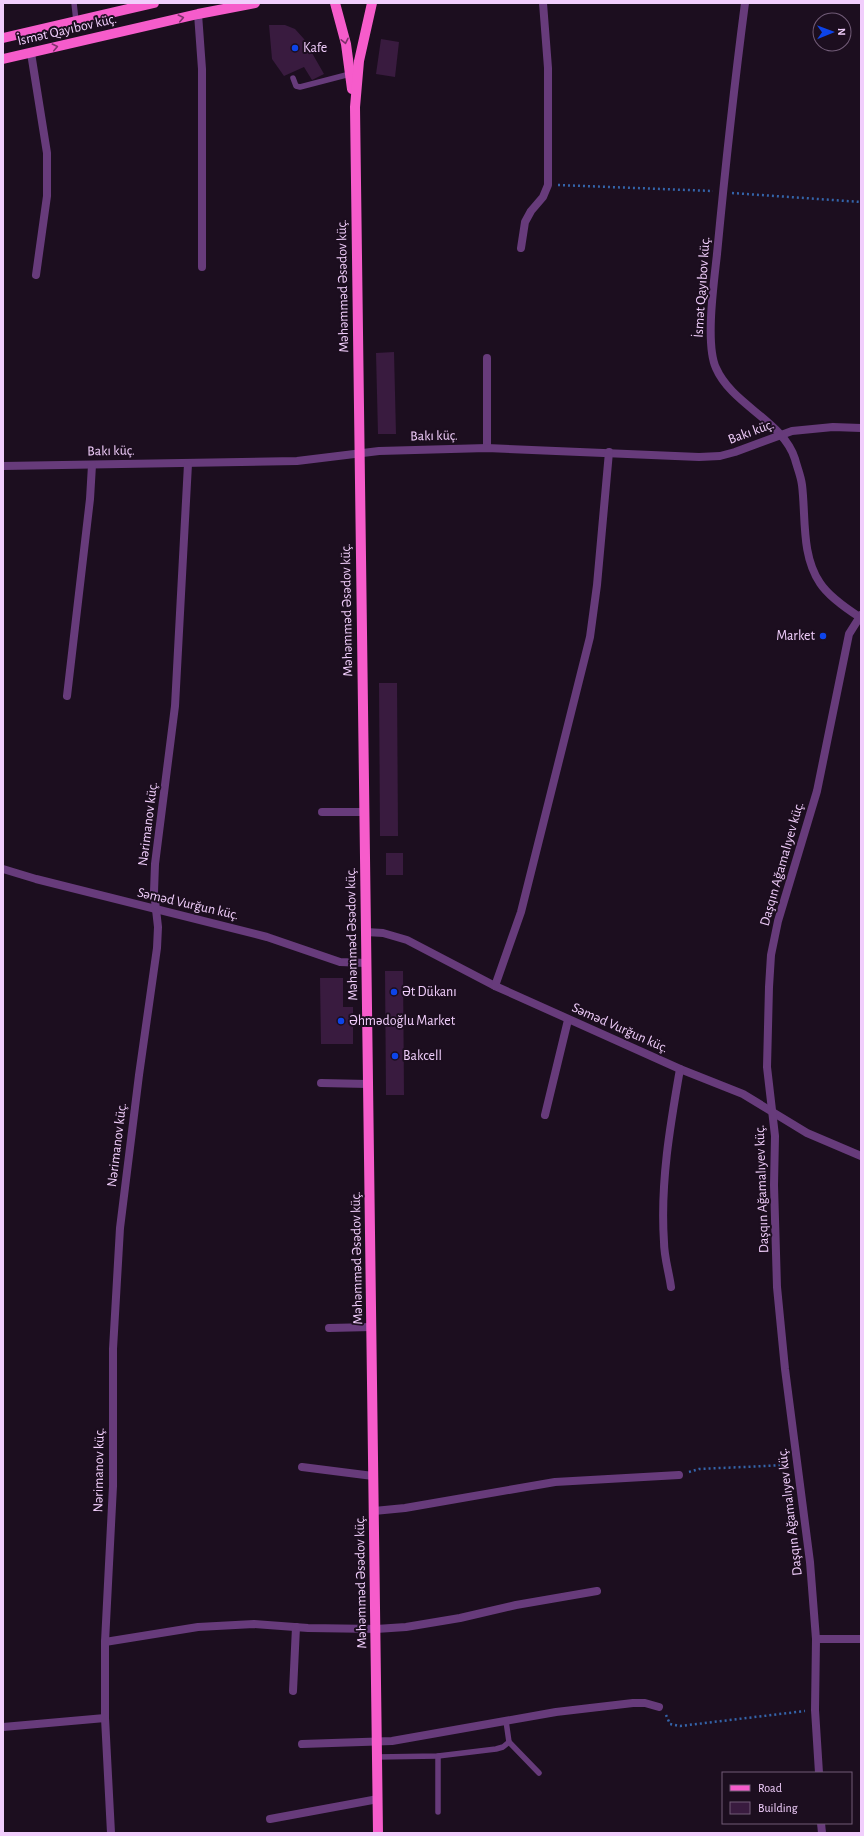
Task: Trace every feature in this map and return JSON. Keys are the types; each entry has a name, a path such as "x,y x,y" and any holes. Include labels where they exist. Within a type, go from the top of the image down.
{"main road":[{"name":"İsmət Qayıbov küç.","path":"3,38 154,3"},
{"name":"İsmət Qayıbov küç.","path":"3,59 198,14 255,3"},
{"path":"335,3 346,44 355,107"},
{"path":"355,107 359,61 372,3"},
{"name":"Məhəmməd Əsədov küç.","path":"355,107 378,1833"}],"street":[{"path":"521,248 525,222 531,211 543,197 548,185 548,68 543,3"},
{"name":"İsmət Qayıbov küç.","path":"745,3 733,95 712,313 712,345 716,368 730,391 780,435 794,456 802,484 806,542 812,571 820,585 860,616"},
{"path":"198,14 202,69 202,267"},
{"path":"31,53 47,153 47,196 36,275"},
{"path":"487,358 487,448"},
{"name":"Bakı küç.","path":"3,466 297,461 406,450 487,448 699,457 720,456 780,435 814,428 861,428"},
{"path":"495,986 521,912 590,637 597,585 609,452"},
{"name":"Nərimanov küç.","path":"111,1833 105,1718 105,1642 112,1486 113,1348 120,1228 139,1075 157,948 154,892 155,864 175,706 188,464"},
{"path":"67,696 90,499 92,465"},
{"name":"Daşqın Ağamalıyev küç.","path":"819,1772 816,1710 816,1639 810,1562 785,1369 778,1287 774,1185 775,1136 767,1067 771,955 778,921 817,791 849,634 860,616"},
{"path":"322,812 364,812"},
{"name":"Səməd Vurğun küç.","path":"3,869 156,910 267,937 340,962 366,964"},
{"name":"Səməd Vurğun küç.","path":"366,932 383,933 407,940 495,986 568,1020 680,1069 743,1094 772,1113 808,1133 861,1156"},
{"path":"545,1115 568,1020"},
{"path":"671,1287 664,1242 664,1191 669,1129 680,1069"},
{"path":"321,1083 368,1084"},
{"path":"329,1328 372,1327"},
{"path":"302,1467 374,1476"},
{"path":"374,1511 405,1508 554,1482 679,1475"},
{"path":"105,1642 198,1627 254,1624 296,1627 376,1629 406,1627 460,1618 516,1605 597,1591"},
{"path":"293,1691 296,1627"},
{"path":"816,1639 861,1639"},
{"path":"302,1744 377,1742 412,1738 506,1721 633,1703 645,1703 659,1707"},
{"path":"3,1727 105,1718"},
{"path":"270,1819 378,1799"}],"lane":[{"path":"74,3 76,21"},
{"path":"293,78 296,86 300,87 350,74"},
{"path":"506,1721 509,1742 539,1773"},
{"path":"378,1757 438,1756 496,1749 503,1747 509,1742"},
{"path":"438,1756 438,1812"}],"path":[{"path":"548,185 723,192 861,202"},
{"path":"679,1475 699,1469 798,1465"},
{"path":"659,1707 664,1710 670,1724 680,1726 816,1710"}],"building":[{"path":"269,25 285,25 295,29 304,39 324,74 312,80 304,67 284,76 272,59"},
{"path":"381,39 399,42 395,77 376,74"},
{"path":"394,352 396,434 378,434 376,353"},
{"path":"379,683 397,683 398,836 380,836"},
{"path":"386,853 403,853 403,875 386,875"},
{"path":"385,971 403,971 404,1095 386,1095"},
{"path":"320,978 343,978 343,1007 353,1007 353,1044 321,1044"}],"place":[{"name":"Kafe","path":"295,48"},
{"name":"Market","path":"823,636"},
{"name":"Ət Dükanı","path":"394,992"},
{"name":"Əhmədoğlu Market","path":"341,1021"},
{"name":"Bakcell","path":"395,1056"}]}
